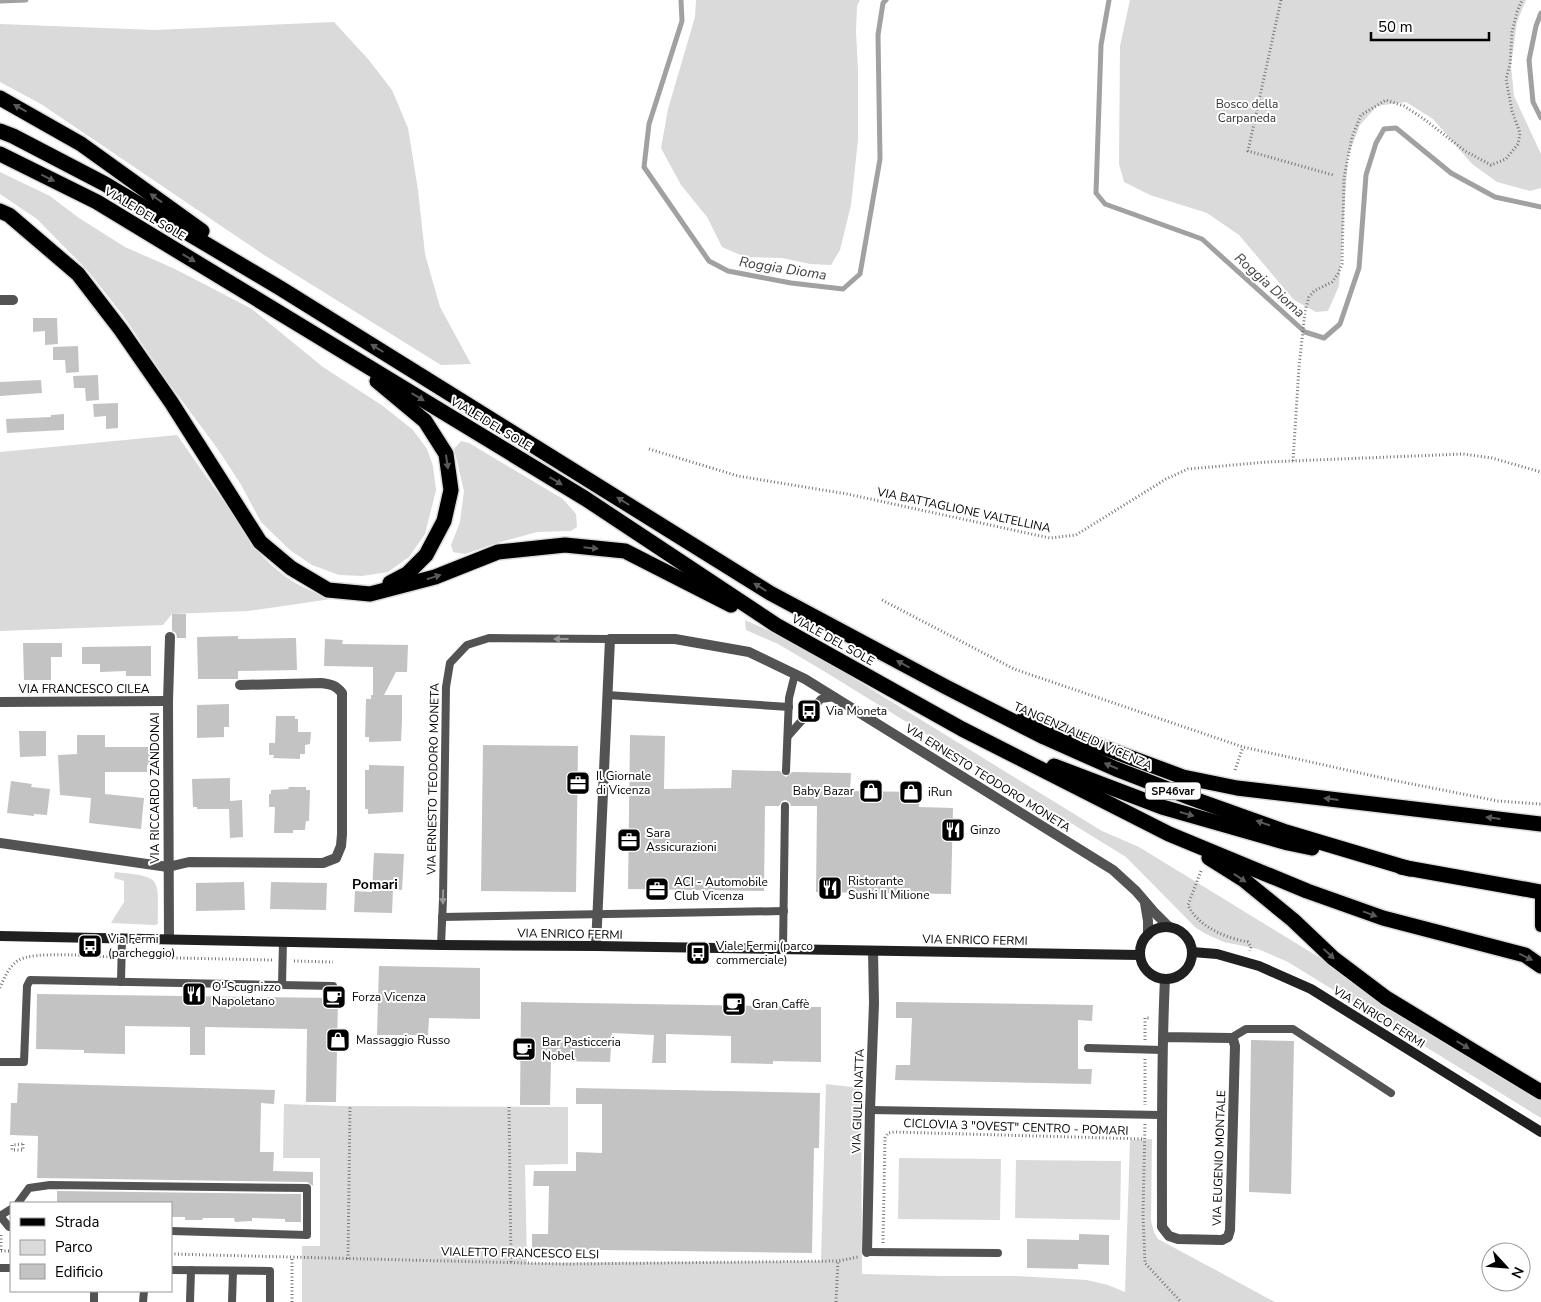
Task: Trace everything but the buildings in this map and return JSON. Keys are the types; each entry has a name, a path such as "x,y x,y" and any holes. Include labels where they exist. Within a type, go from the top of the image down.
{"highway":[{"path":"0,98 81,144 280,288"},
{"name":"VIALE DEL SOLE","path":"6,133 105,184 280,288 770,593 946,687"},
{"name":"VIALE DEL SOLE","path":"2,155 97,202 586,499 776,625 962,729"},
{"path":"0,211 10,215 78,274 121,330 171,402 260,542 291,568 328,590 370,594 435,578 498,552 565,545 625,551 776,625"},
{"path":"344,352 425,422 446,454 451,490 444,522 426,555 407,574 370,594"},
{"path":"946,687 1183,777 1237,788 1541,824"},
{"name":"TANGENZIALE DI VICENZA","path":"946,687 1044,737 1191,798 1286,832 1410,869"},
{"path":"962,729 1169,834 1307,892 1383,918 1525,955 1541,966"},
{"name":"TANGENZIALE DI VICENZA","path":"962,729 1087,779 1162,806 1288,843 1410,869 1541,893"},
{"path":"1169,834 1244,880 1293,920 1333,958 1386,998 1541,1092"}],"main road":[{"path":"1541,893 1541,926"}],"street":[{"path":"0,300 13,300"},
{"name":"VIA RICCARDO ZANDONAI","path":"169,939 168,701 170,637"},
{"path":"596,946 610,639"},
{"name":"VIA ERNESTO TEODORO MONETA","path":"610,639 674,640 749,652 795,674 1113,870 1170,927 1178,930 1188,939 1192,952"},
{"path":"0,843 168,867 189,862 323,863 336,858 341,846 342,834 342,693 337,687 321,683 240,685"},
{"name":"VIA FRANCESCO CILEA","path":"0,702 168,701"},
{"path":"1145,902 1148,935"},
{"path":"1170,927 1158,929 1148,935 1142,944 1140,955 1146,969 1158,978 1173,978 1187,968 1192,952"},
{"name":"VIA ENRICO FERMI","path":"0,936 441,945 1140,955"},
{"name":"VIA GIULIO NATTA","path":"867,1252 874,1003 873,951"},
{"name":"VIA ENRICO FERMI","path":"1192,952 1217,954 1259,966 1311,989 1541,1132"},
{"name":"VIA EUGENIO MONTALE","path":"1165,979 1162,1227 1169,1236 1178,1239 1222,1240 1228,1237 1230,1230 1235,1046 1233,1039 1230,1038"},
{"path":"1163,1037 1200,1036 1230,1038"}],"lane":[{"name":"VIA ERNESTO TEODORO MONETA","path":"441,945 446,687 450,663 466,645 489,638 610,639"},
{"path":"786,771 789,698 795,674"},
{"path":"607,695 789,707"},
{"path":"788,736 821,699 834,697"},
{"path":"783,949 785,806"},
{"path":"442,917 784,911"},
{"path":"121,982 122,938"},
{"path":"282,985 283,942"},
{"path":"0,1062 24,1062 27,986 30,980 333,986"},
{"path":"1230,1038 1246,1029 1293,1029 1391,1093"},
{"path":"1088,1048 1163,1050"},
{"path":"870,1110 1162,1115"},
{"path":"19,1202 29,1188 50,1185 307,1188 307,1235 172,1231"},
{"path":"0,1216 10,1227"},
{"path":"867,1252 998,1254"},
{"path":"172,1270 270,1271 270,1302"},
{"path":"190,1302 191,1270"},
{"path":"232,1302 234,1271"}],"path":[{"path":"1281,0 1248,151 1333,175"},
{"path":"1293,461 1305,311 1309,297 1314,291 1332,282 1342,264 1344,178 1352,137 1361,115 1386,100 1404,106 1465,151 1491,165 1506,159 1518,144 1520,133 1512,111 1506,79 1510,64 1512,32 1522,0"},
{"name":"VIA BATTAGLIONE VALTELLINA","path":"649,450 738,476 847,494 1050,538 1076,535 1166,479 1188,469 1293,461 1463,454 1492,458 1541,472"},
{"path":"882,600 1014,669 1243,747 1498,801 1541,804"},
{"path":"1235,770 1243,747"},
{"path":"1201,871 1188,905 1192,914 1216,931 1248,942 1251,947 1246,962"},
{"path":"0,988 7,972 18,960 32,955 333,962"},
{"path":"348,1258 350,1106"},
{"path":"509,1107 511,1263"},
{"name":"CICLOVIA 3 \"OVEST\" CENTRO - POMARI","path":"883,1253 885,1138 888,1133 1144,1139"},
{"name":"VIALETTO FRANCESCO ELSI","path":"172,1254 565,1264 838,1261 856,1258 867,1252"},
{"path":"292,1257 292,1302"},
{"path":"836,1302 838,1261"}],"green space":[{"path":"696,0 860,0 857,6 856,32 858,140 851,205 840,250 831,265 810,264 782,258 745,257 722,247 707,217 681,185 661,148 668,109 695,17"},
{"name":"Bosco della Carpaneda","path":"1130,0 1526,0 1517,22 1511,66 1514,96 1541,154 1541,188 1530,191 1497,182 1472,164 1433,119 1406,102 1377,106 1360,125 1348,156 1339,286 1328,311 1316,312 1294,300 1239,235 1207,213 1150,195 1124,182 1119,164 1120,46"},
{"path":"334,22 368,59 392,90 408,128 418,190 425,254 440,307 471,364 441,365 264,255 41,104 0,82 0,24 155,30"},
{"path":"0,172 50,196 79,218 125,247 175,269 252,309 323,367 383,406 413,430 427,449 433,466 436,490 425,534 409,557 388,572 362,576 339,575 312,565 290,550 261,522 240,483 217,448 168,382 122,314 88,271 37,219 0,194"},
{"path":"177,435 263,557 294,582 331,599 248,611 172,614 163,625 0,631 0,452"},
{"path":"461,441 469,443 563,499 576,514 577,527 571,531 537,532 465,554 453,552 451,545 460,522 464,491 454,449"},
{"path":"745,620 796,643 1102,831 1139,847 1541,1093 1541,1118 1288,962 1258,949 1224,942 1196,928 1126,857 822,670 778,644 746,630"},
{"path":"115,872 150,878 154,882 158,897 158,924 111,923 124,902 124,881 114,878"},
{"path":"826,1084 861,1088 862,1274 1017,1276 1087,1280 1108,1285 1125,1292 1130,1140 1152,1139 1151,1221 1158,1239 1275,1302 302,1302 302,1246 320,1246 320,1158 283,1158 284,1104 568,1107 568,1164 525,1165 527,1263 821,1261"},
{"path":"899,1158 1001,1159 1000,1220 898,1219"},
{"path":"1016,1160 1121,1161 1120,1220 1015,1218"}],"waterway":[{"name":"Roggia Dioma","path":"0,1 26,0"},
{"name":"Roggia Dioma","path":"681,0 682,21 649,124 644,167 709,261 728,271 791,283 843,289 860,274 880,159 878,35 883,3 886,0"},
{"name":"Roggia Dioma","path":"1109,0 1101,45 1096,193 1105,204 1202,239 1305,332 1324,338 1340,324 1359,268 1366,175 1376,143 1384,129 1396,128 1451,173 1495,197 1541,207"},
{"name":"Roggia Dioma","path":"1541,13 1536,26 1529,60 1533,102 1541,118"}],"place":[{"name":"Via Moneta","path":"809,711"},
{"name":"Il Giornale di Vicenza","path":"578,783"},
{"name":"Baby Bazar","path":"871,791"},
{"name":"iRun","path":"911,792"},
{"name":"Ginzo","path":"953,830"},
{"name":"Sara Assicurazioni","path":"629,840"},
{"name":"Ristorante Sushi Il Milione","path":"830,888"},
{"name":"ACI - Automobile Club Vicenza","path":"657,889"},
{"name":"Via Fermi (parcheggio)","path":"90,946"},
{"name":"Viale Fermi (parco commerciale)","path":"698,953"},
{"name":"O' Scugnizzo Napoletano","path":"194,994"},
{"name":"Forza Vicenza","path":"334,997"},
{"name":"Gran Caffè","path":"734,1004"},
{"name":"Massaggio Russo","path":"338,1040"},
{"name":"Bar Pasticceria Nobel","path":"524,1049"}],"district":[{"name":"Pomari","path":"375,884"}]}
